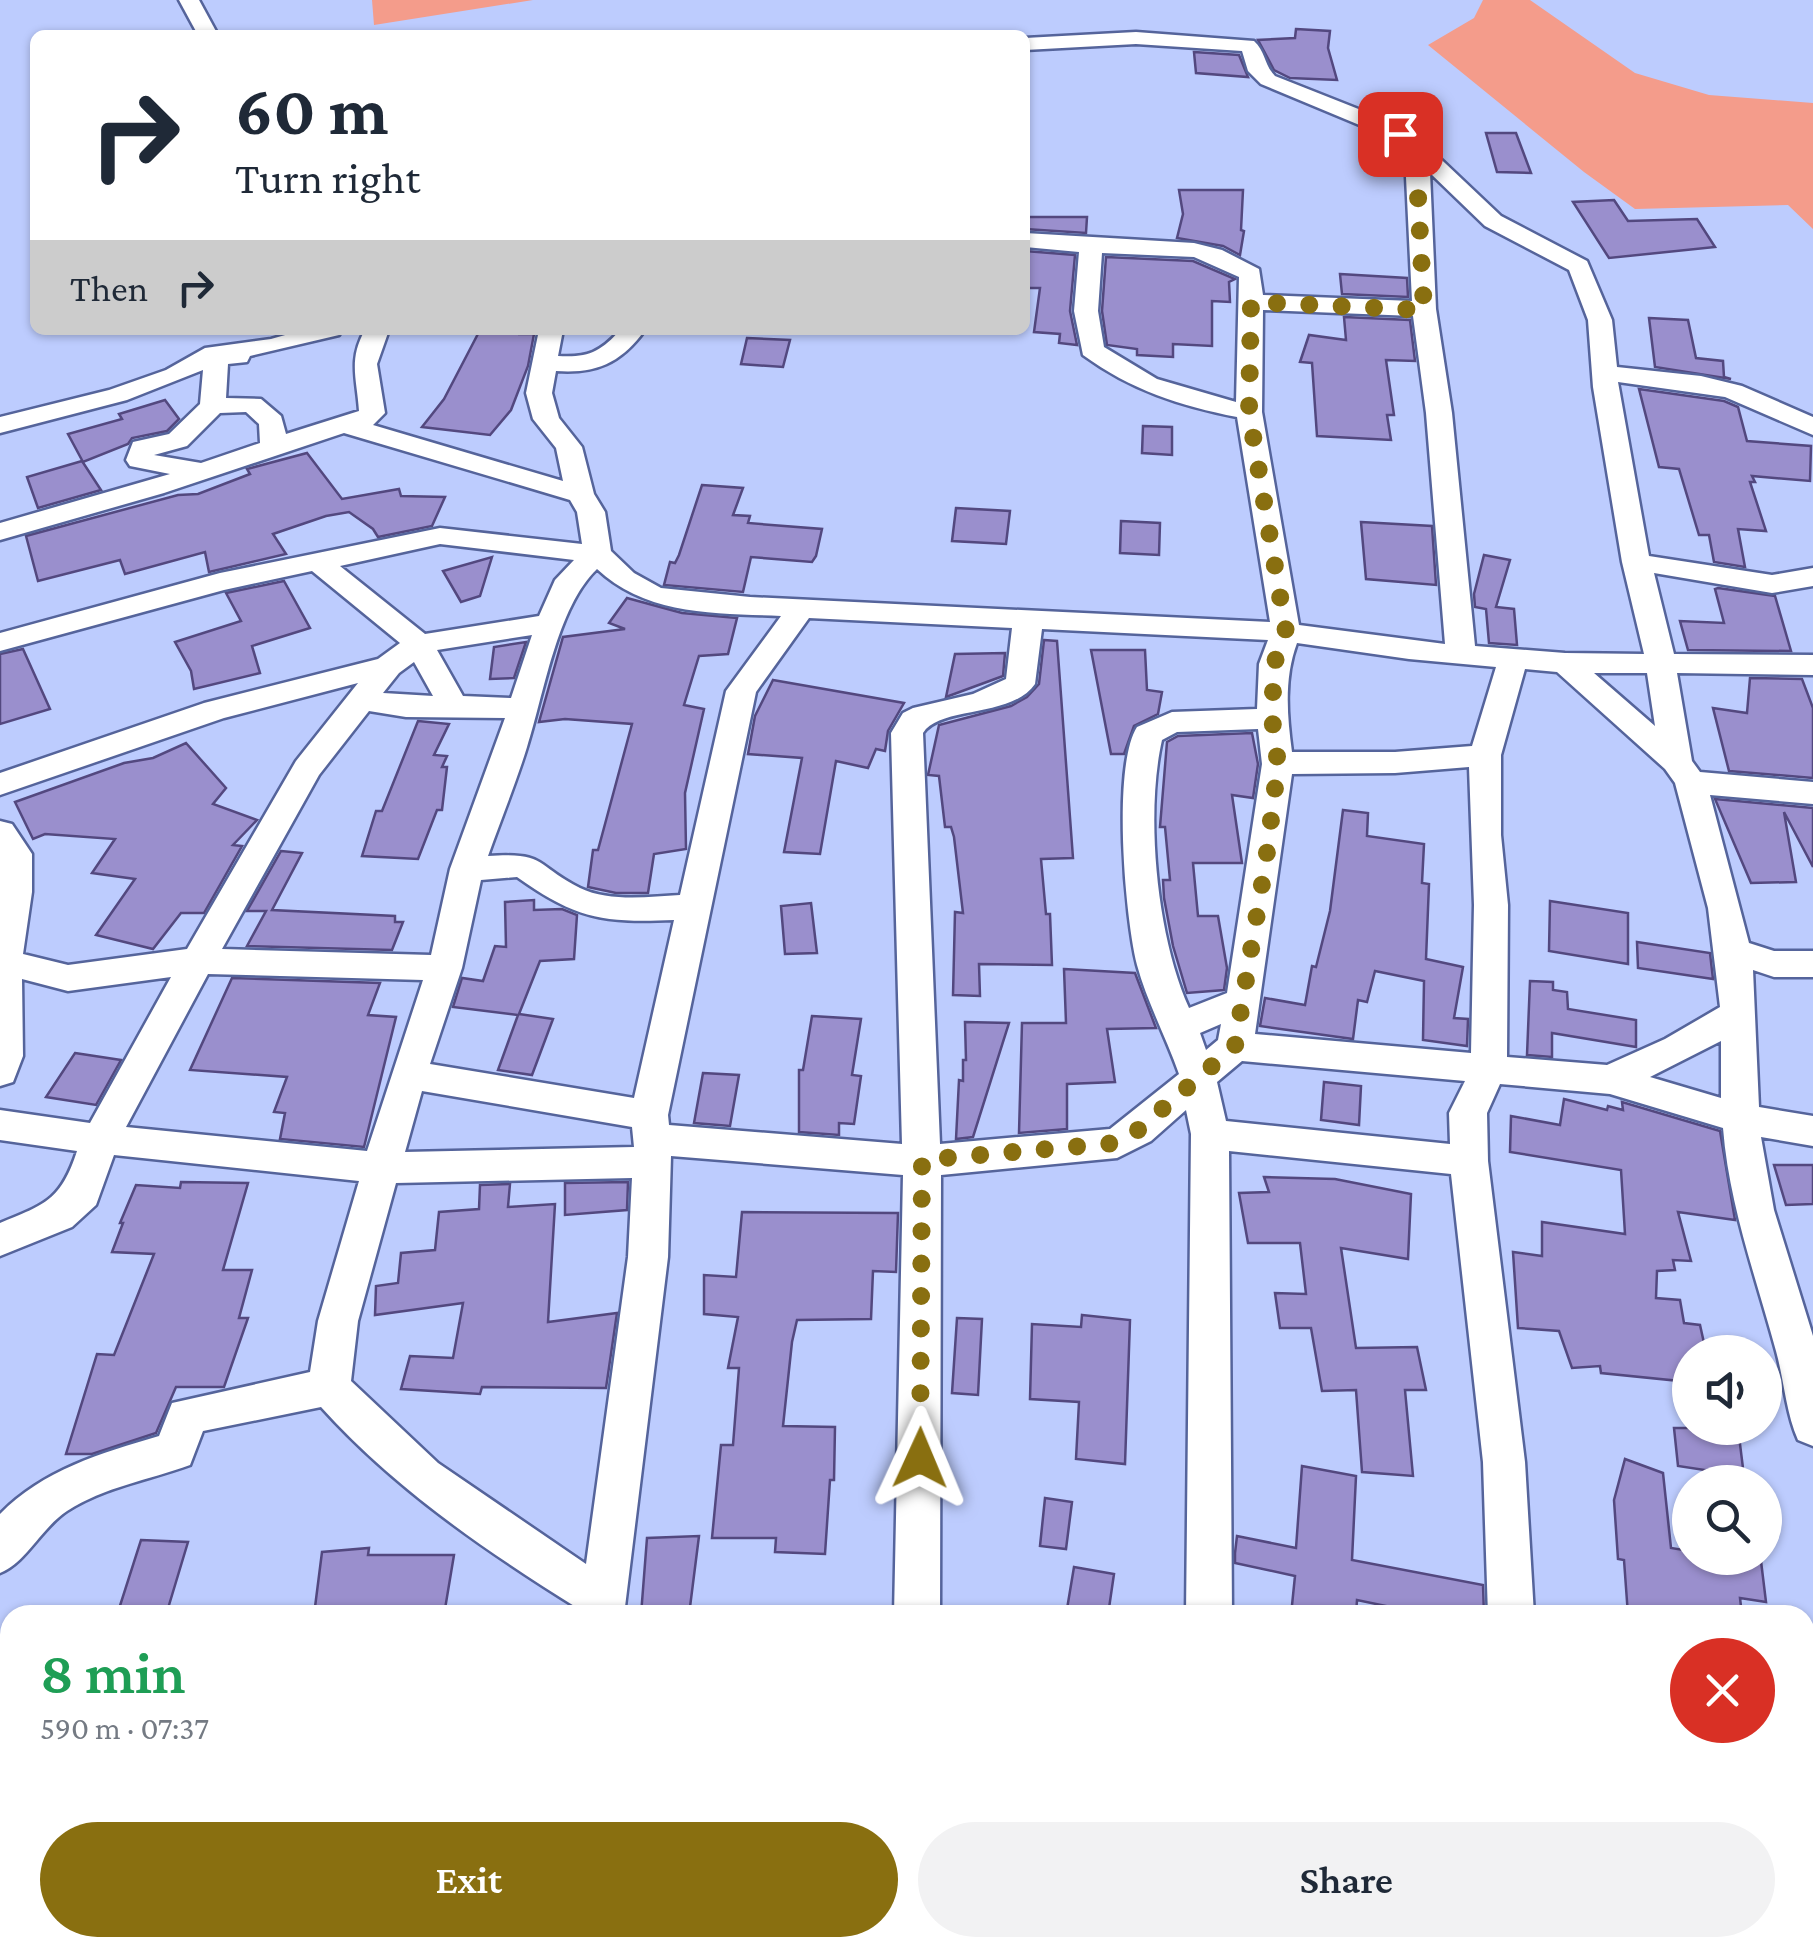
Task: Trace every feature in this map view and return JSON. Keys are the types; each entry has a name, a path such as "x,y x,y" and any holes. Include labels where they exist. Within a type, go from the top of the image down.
{"street":[{"path":"189,0 205,30"},
{"path":"1030,44 1136,38 1246,45 1255,52 1258,72 1268,80 1400,134 1492,221 1579,266 1600,320 1604,374 1636,562 1654,623 1683,772 1733,951 1740,1118 1772,1280 1807,1379 1813,1427"},
{"path":"1424,158 1417,177 1424,310 1439,413 1461,654"},
{"path":"408,1075 651,1139 922,1160 1116,1143 1138,1130 1235,1046 1278,764 1272,718 1274,664 1286,632 1249,412 1251,274 1202,251 1030,241"},
{"path":"1091,247 1086,311 1092,350 1134,381 1176,399 1249,412"},
{"path":"1251,302 1424,310"},
{"path":"0,425 118,395 175,375 214,353 273,346 312,335"},
{"path":"0,532 205,472 372,413 372,401 362,376 374,335 332,336 263,359 222,356 215,365 212,406 178,440 142,448 139,460 205,472"},
{"path":"550,335 539,393 546,419 569,447 580,494 592,512 597,554"},
{"path":"547,363 590,367 613,353 629,335"},
{"path":"1604,374 1701,384 1732,392 1813,427"},
{"path":"212,406 252,404 272,422 274,449"},
{"path":"347,425 419,451 476,463 580,494"},
{"path":"0,642 220,582 440,536 597,554 624,579 654,596 800,609 1286,632 1565,663 1813,665"},
{"path":"329,1387 338,1321 408,1075 445,968 467,869 550,622 569,580 597,554"},
{"path":"1636,562 1772,584 1813,577"},
{"path":"319,564 419,644 453,705"},
{"path":"602,1605 648,1258 651,1139 692,907 741,690 762,659 784,637 800,609"},
{"path":"917,1605 922,1160 907,732 914,720 982,702 1020,684 1028,621"},
{"path":"0,1240 58,1216 82,1194 100,1139 196,961 307,769 388,666 419,644 550,622"},
{"path":"1511,1605 1504,1462 1468,1113 1489,1069 1491,905 1485,754 1513,658"},
{"path":"1565,663 1683,772 1813,793"},
{"path":"0,784 215,710 388,666"},
{"path":"359,700 406,708 524,708"},
{"path":"1209,1605 1210,1134 1198,1076 1152,953 1140,800 1141,755 1148,734 1172,722 1272,718"},
{"path":"1278,764 1425,761 1485,754"},
{"path":"0,832 15,854 16,892 2,965 5,1056 0,1072"},
{"path":"467,869 522,865 572,900 626,910 692,907"},
{"path":"1733,951 1774,964 1813,964"},
{"path":"2,965 68,978 196,961 445,968"},
{"path":"1180,1026 1243,1001"},
{"path":"1610,1080 1678,1049 1738,1013"},
{"path":"1235,1046 1610,1080 1740,1118 1813,1131"},
{"path":"0,1125 382,1168 651,1139"},
{"path":"1210,1134 1470,1161"},
{"path":"329,1387 386,1449 599,1605"},
{"path":"0,1552 11,1531 36,1506 71,1484 175,1451 188,1416 329,1387"}],"shaded area":[{"path":"372,0 533,0 374,25"},
{"path":"1483,0 1530,0 1635,73 1709,95 1813,103 1813,229 1788,205 1635,209 1428,45 1474,18"}],"building":[{"path":"1296,29 1330,31 1328,48 1337,80 1290,78 1274,70 1258,40 1295,38"},
{"path":"1194,52 1239,55 1248,77 1196,73"},
{"path":"1486,133 1516,133 1531,173 1497,172"},
{"path":"1179,190 1243,190 1240,255 1223,246 1177,238 1183,214"},
{"path":"1614,200 1628,221 1697,219 1715,247 1609,258 1573,202"},
{"path":"1030,217 1087,217 1086,233 1030,229"},
{"path":"1030,251 1075,255 1070,311 1077,345 1059,343 1060,334 1034,332 1040,288 1030,288"},
{"path":"1106,257 1193,261 1235,279 1229,282 1230,302 1212,301 1212,346 1173,344 1173,357 1137,355 1137,349 1107,345 1102,311"},
{"path":"1340,274 1407,278 1408,297 1342,294"},
{"path":"1344,317 1410,320 1415,361 1386,360 1394,415 1387,415 1391,440 1317,436 1312,363 1300,362 1309,335 1346,340"},
{"path":"1649,318 1688,320 1696,358 1723,361 1724,377 1731,379 1655,367"},
{"path":"477,335 534,335 528,366 511,410 490,435 422,427 444,399"},
{"path":"747,338 790,340 783,367 741,364"},
{"path":"1639,389 1724,401 1738,407 1747,441 1811,446 1810,481 1752,476 1755,482 1750,482 1766,531 1738,529 1745,567 1714,562 1709,535 1699,535 1679,469 1659,467"},
{"path":"165,400 179,419 167,431 132,438 128,444 83,462 68,434 122,419 119,414"},
{"path":"1143,426 1172,427 1172,455 1142,453"},
{"path":"307,453 342,499 399,489 401,496 445,497 432,526 378,537 349,512 273,534 286,554 209,572 205,552 125,574 120,560 38,581 26,536 178,495 198,494 250,474 247,469"},
{"path":"82,461 101,490 38,508 27,477"},
{"path":"702,485 743,488 733,515 750,516 748,523 822,529 816,556 812,562 751,557 743,592 664,585 670,562 675,563 679,555"},
{"path":"956,508 1010,511 1006,544 952,541"},
{"path":"1121,521 1160,523 1159,555 1120,553"},
{"path":"1361,522 1432,526 1436,585 1366,579"},
{"path":"1484,555 1510,560 1496,607 1514,609 1517,645 1489,643 1486,609 1475,607 1474,594"},
{"path":"492,557 480,596 461,602 443,571"},
{"path":"284,581 310,628 252,646 260,673 194,689 191,671 175,642 241,621 226,593"},
{"path":"1715,589 1775,596 1791,651 1688,650 1680,621 1724,623"},
{"path":"627,598 682,613 737,618 728,654 699,656 684,705 704,709 685,793 686,849 654,854 648,893 616,893 588,887 593,850 598,850 632,724 565,719 539,722 563,637 625,629 609,623"},
{"path":"1044,640 1057,641 1073,858 1041,859 1046,914 1050,914 1052,965 979,964 980,996 953,995 955,912 963,913 954,837 951,827 945,827 939,776 928,775 939,725 1011,706 1027,697 1039,684"},
{"path":"526,642 514,678 490,679 494,647"},
{"path":"23,649 50,709 0,724 0,654"},
{"path":"1091,650 1145,650 1147,690 1162,692 1158,714 1134,726 1124,754 1111,754"},
{"path":"1005,653 1003,676 946,697 955,654"},
{"path":"1750,678 1802,679 1813,708 1813,778 1729,771 1713,708 1747,713"},
{"path":"773,680 904,703 888,731 885,751 876,749 868,768 836,761 820,854 784,852 802,758 748,754 755,716"},
{"path":"418,721 449,724 434,755 447,756 442,767 447,767 442,810 437,810 418,859 362,856 376,811 382,811"},
{"path":"1252,733 1258,764 1253,798 1232,795 1242,863 1193,863 1198,916 1218,916 1227,968 1224,990 1187,993 1164,898 1163,880 1170,880 1165,827 1160,827 1167,742 1178,736"},
{"path":"186,743 226,788 213,804 257,820 233,845 242,846 204,913 181,913 153,949 96,935 135,879 92,873 115,839 45,834 33,839 15,802 124,763 153,758"},
{"path":"1715,799 1813,808 1813,867 1784,812 1796,882 1751,883"},
{"path":"1343,810 1368,813 1367,836 1424,844 1422,883 1429,884 1426,959 1463,967 1454,1018 1468,1019 1467,1046 1423,1040 1424,981 1375,971 1367,1002 1358,1000 1353,1039 1260,1026 1265,998 1305,1005 1312,966 1316,967 1330,911"},
{"path":"281,851 302,853 272,910 395,916 395,922 403,922 392,950 247,946 266,911 247,911"},
{"path":"534,900 534,910 562,909 577,915 574,959 540,961 519,1014 553,1019 532,1075 498,1070 518,1015 453,1007 462,978 483,981 495,946 506,947 505,902"},
{"path":"1550,901 1628,913 1628,964 1549,951"},
{"path":"811,903 817,953 785,954 781,906"},
{"path":"1637,942 1710,953 1713,979 1638,968"},
{"path":"1064,969 1135,973 1156,1028 1107,1029 1115,1082 1067,1084 1067,1129 1019,1133 1022,1023 1066,1023"},
{"path":"232,978 380,983 368,1015 396,1017 364,1147 280,1139 285,1113 274,1112 287,1077 190,1070"},
{"path":"1530,981 1553,982 1553,990 1567,992 1568,1009 1636,1020 1636,1047 1552,1033 1552,1057 1527,1055"},
{"path":"812,1016 861,1019 852,1075 861,1076 854,1124 839,1123 839,1135 799,1132 799,1070 803,1070"},
{"path":"965,1022 1009,1023 973,1137 956,1139 959,1080 963,1081 966,1060"},
{"path":"75,1053 121,1060 96,1105 46,1097"},
{"path":"703,1073 739,1075 730,1126 694,1123"},
{"path":"1324,1082 1361,1086 1359,1125 1321,1120"},
{"path":"1564,1099 1607,1110 1608,1106 1623,1110 1622,1102 1720,1131 1735,1220 1678,1212 1691,1261 1673,1260 1675,1270 1657,1271 1656,1298 1680,1300 1684,1323 1700,1325 1702,1335 1672,1335 1672,1380 1601,1373 1600,1366 1572,1368 1559,1331 1518,1328 1513,1252 1542,1256 1542,1222 1625,1234 1621,1170 1510,1152 1511,1116 1560,1125"},
{"path":"1774,1165 1813,1165 1813,1204 1786,1205"},
{"path":"1264,1177 1335,1179 1411,1194 1408,1259 1341,1248 1356,1348 1417,1347 1426,1390 1405,1390 1413,1476 1362,1472 1356,1390 1322,1391 1311,1328 1280,1328 1275,1293 1306,1294 1300,1243 1248,1243 1239,1193 1269,1192"},
{"path":"181,1182 248,1183 223,1270 252,1270 239,1318 248,1318 224,1387 176,1387 156,1433 92,1454 66,1454 97,1354 114,1355 154,1254 112,1252 136,1185 180,1188"},
{"path":"628,1182 627,1210 565,1215 565,1183"},
{"path":"510,1184 508,1207 555,1204 548,1322 617,1313 606,1388 482,1387 480,1394 401,1389 410,1356 453,1358 463,1303 375,1315 376,1286 398,1283 401,1253 435,1250 439,1212 479,1209 480,1185"},
{"path":"742,1212 898,1213 896,1272 873,1271 871,1319 797,1320 792,1342 783,1426 835,1427 834,1480 830,1480 825,1554 775,1552 776,1538 712,1538 721,1445 733,1445 739,1368 728,1368 738,1317 704,1314 704,1275 736,1277"},
{"path":"1082,1315 1130,1320 1125,1464 1076,1459 1079,1402 1030,1399 1032,1324 1081,1327"},
{"path":"957,1318 982,1319 978,1395 952,1393"},
{"path":"1676,1445 1740,1445 1743,1465 1678,1465"},
{"path":"1625,1459 1663,1473 1672,1575 1763,1575 1766,1602 1740,1598 1741,1605 1627,1605 1624,1560 1618,1559 1614,1500"},
{"path":"1302,1466 1356,1476 1352,1560 1483,1585 1484,1605 1381,1605 1357,1600 1357,1605 1292,1605 1295,1576 1235,1563 1237,1536 1296,1548"},
{"path":"1045,1498 1072,1502 1066,1549 1040,1546"},
{"path":"699,1536 690,1605 642,1605 647,1538"},
{"path":"141,1540 188,1542 169,1605 120,1605"},
{"path":"369,1548 368,1555 454,1555 446,1605 315,1605 322,1552"},
{"path":"1074,1567 1114,1574 1109,1605 1068,1605"}],"route":[{"path":"920,1458 922,1160 1116,1143 1138,1130 1235,1046 1278,764 1272,718 1274,664 1286,632 1249,412 1251,302 1424,310 1417,177 1424,158 1400,134"}]}
